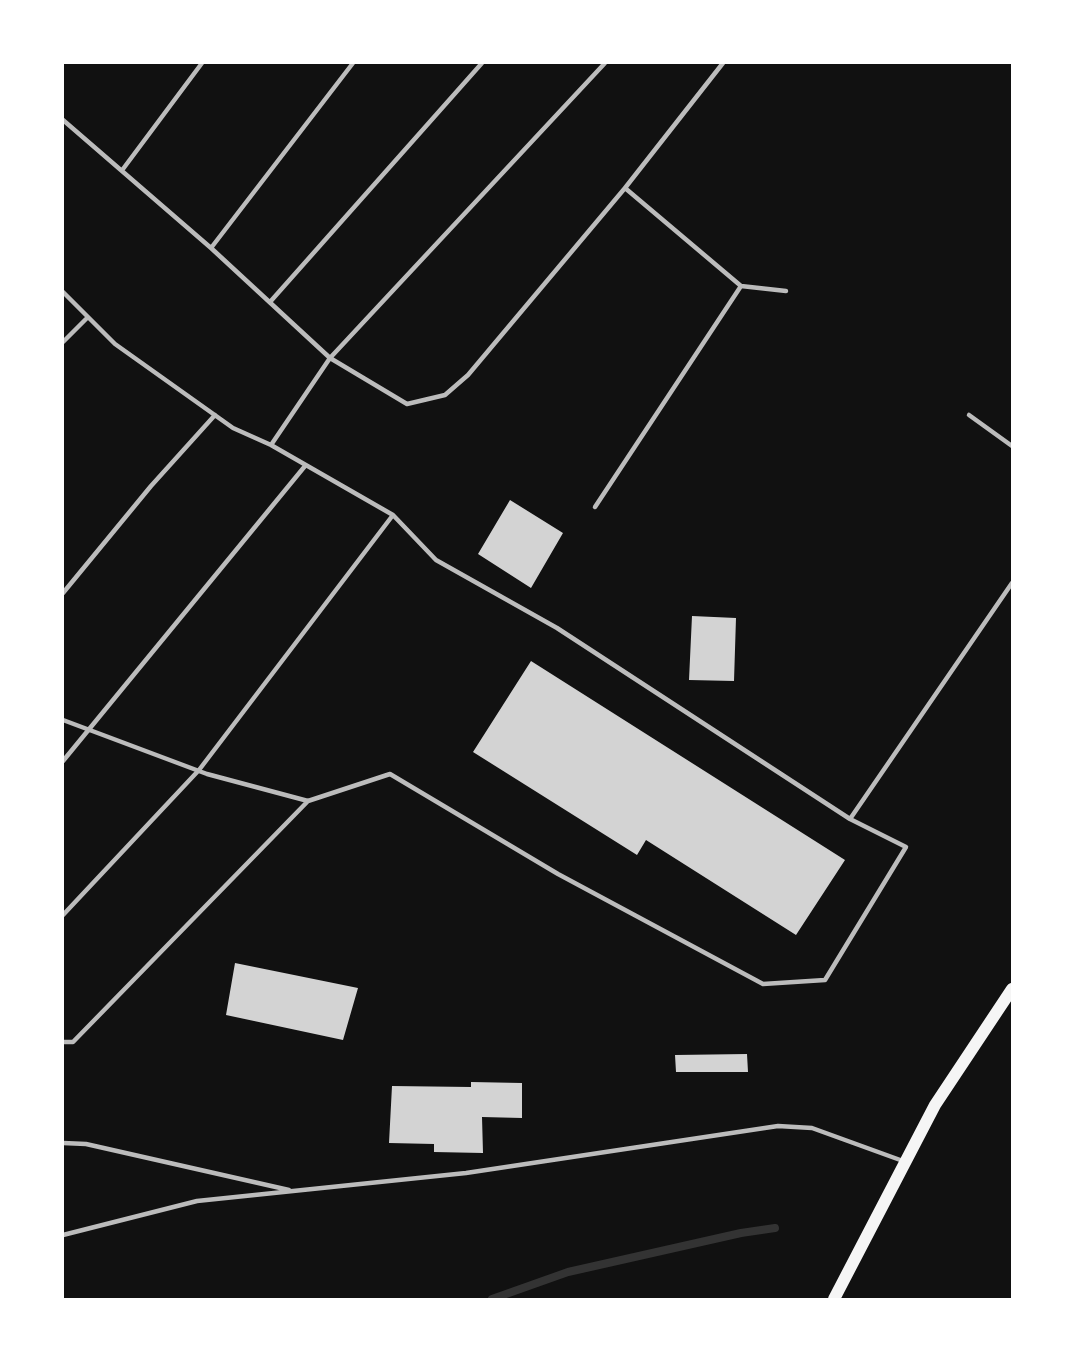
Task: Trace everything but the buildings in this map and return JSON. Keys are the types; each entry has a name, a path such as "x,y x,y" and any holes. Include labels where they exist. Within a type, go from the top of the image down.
{"main road":[{"path":"834,1299 935,1105 1012,989"}],"lane":[{"path":"123,169 202,63"},
{"path":"211,248 353,63"},
{"path":"270,302 482,63"},
{"path":"271,445 330,358 605,63"},
{"path":"63,120 123,169 330,358 407,405 445,395 468,375 625,189 723,63"},
{"path":"625,189 741,286 786,291"},
{"path":"595,507 741,286"},
{"path":"63,292 115,344 233,429 271,445 393,515 436,560 557,628 850,819 906,847 825,980 763,984 558,874 390,774 308,801 73,1042 63,1042"},
{"path":"63,342 88,317"},
{"path":"63,593 151,486 215,415"},
{"path":"969,415 1012,446"},
{"path":"63,761 305,466"},
{"path":"63,915 199,770 393,515"},
{"path":"850,819 1012,583"},
{"path":"63,720 87,732 199,770 308,801"},
{"path":"63,1235 197,1201 466,1173 778,1126 812,1128 905,1162"},
{"path":"63,1143 86,1144 293,1191"}],"waterway":[{"path":"492,1299 568,1272 741,1233 775,1228"}]}
